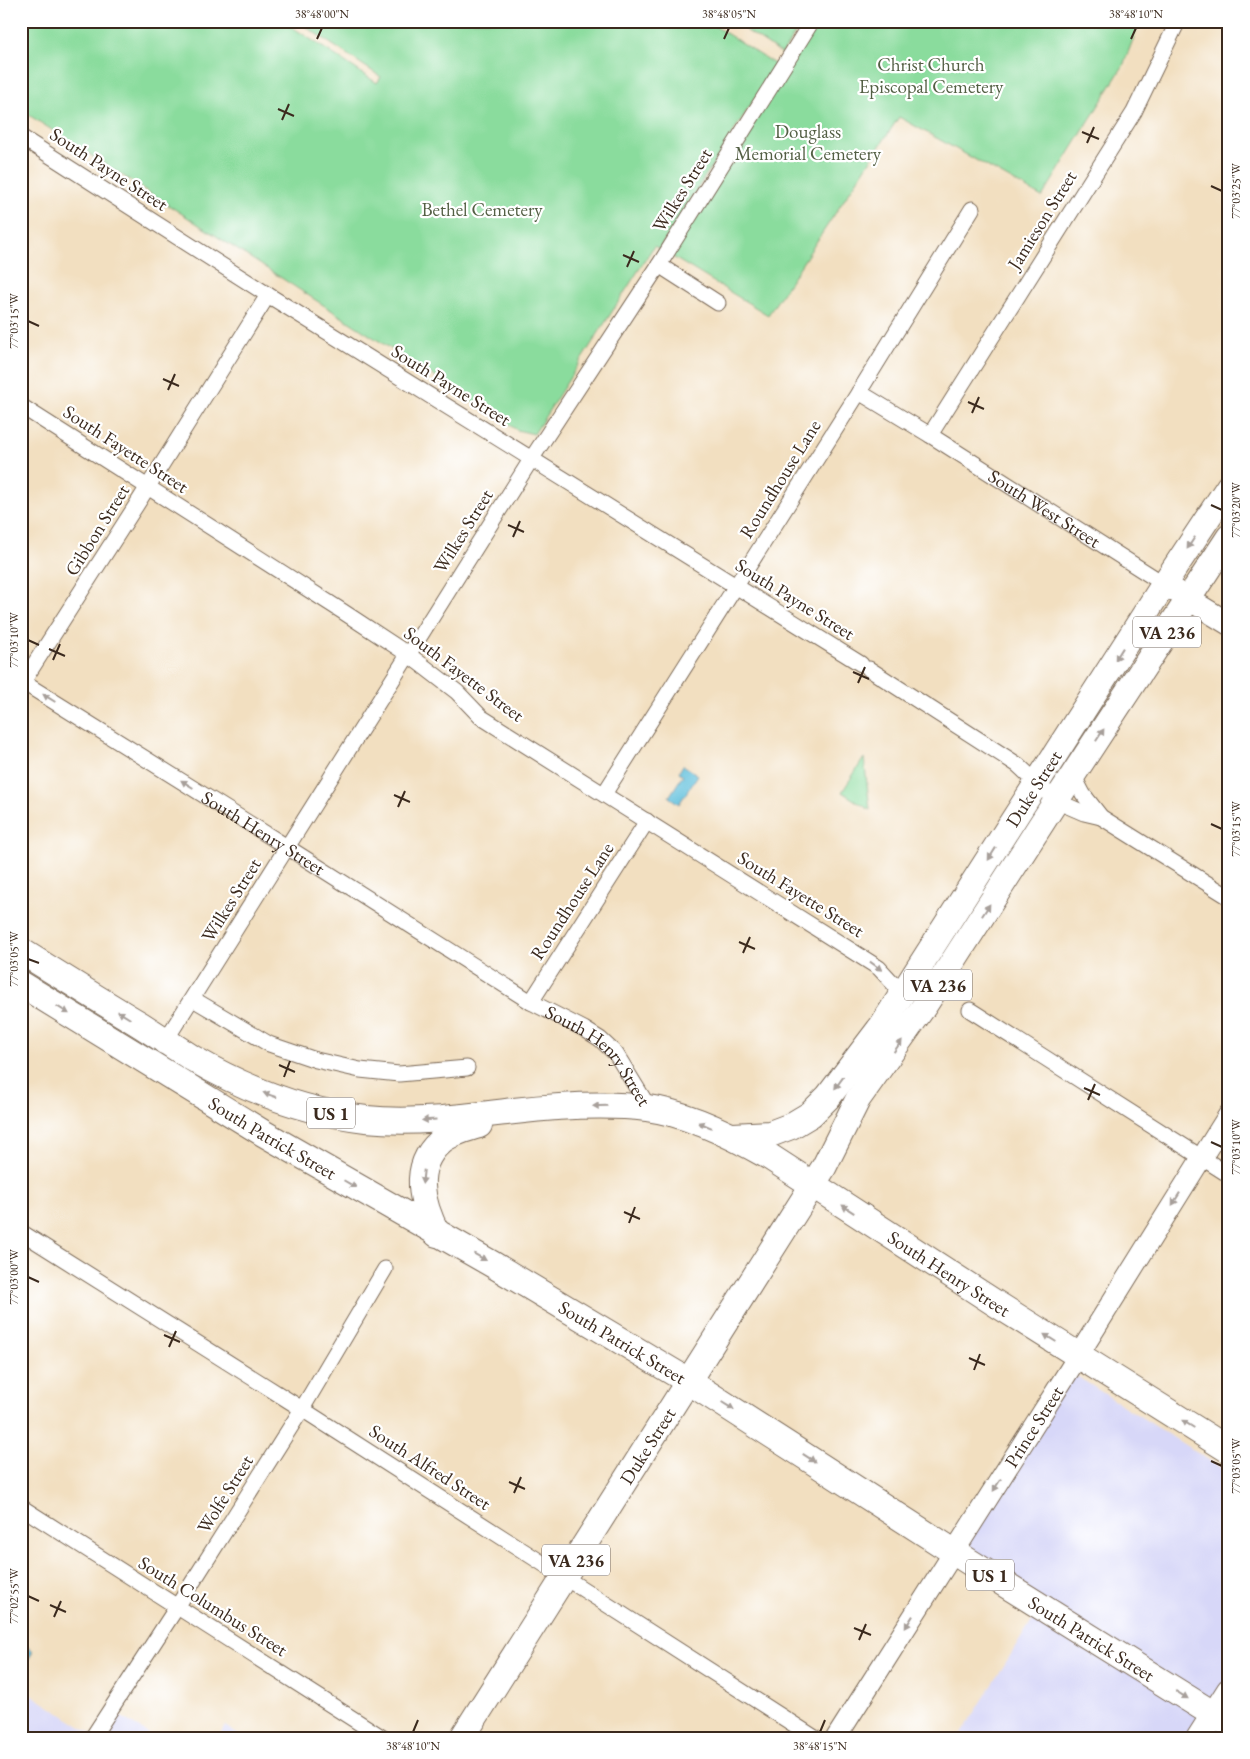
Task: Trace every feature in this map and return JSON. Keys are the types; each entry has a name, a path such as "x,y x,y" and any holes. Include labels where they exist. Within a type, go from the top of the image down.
{"highway":[{"name":"South Patrick Street","path":"21,951 194,1059 255,1090 298,1105 365,1119 401,1122 450,1119 512,1111 606,1106 649,1108"},
{"name":"South Patrick Street","path":"21,984 263,1134 492,1264 688,1381 954,1552 1221,1719"},
{"path":"733,1136 770,1134 791,1126 811,1114 828,1097 879,1030"},
{"name":"South Henry Street","path":"649,1108 692,1120 733,1136 770,1157 812,1186 1229,1450"},
{"path":"437,1234 426,1212 423,1199 423,1172 430,1154 441,1141 456,1133 512,1111"}],"main road":[{"name":"Duke Street","path":"858,1099 868,1058 879,1030 1164,584 1229,486"},
{"name":"Duke Street","path":"462,1738 824,1167 858,1099 930,998 1229,537"},
{"name":"South West Street","path":"1164,584 1229,624"},
{"path":"1199,1738 1221,1719 1229,1691"}],"street":[{"name":"Wilkes Street","path":"151,1065 532,458 659,264 812,21"},
{"name":"Jamieson Street","path":"930,435 1134,112 1178,21"},
{"name":"South Payne Street","path":"21,137 1018,765 1056,801 1084,813 1101,817"},
{"name":"Roundhouse Lane","path":"604,794 859,392 972,209"},
{"path":"659,264 718,302"},
{"name":"Gibbon Street","path":"22,682 148,487 268,294"},
{"name":"South West Street","path":"859,392 1164,584"},
{"name":"South Fayette Street","path":"21,406 409,655 457,692 481,716 843,944 879,968 903,994"},
{"name":"South Henry Street","path":"22,682 531,1002 600,1038 616,1054 649,1108"},
{"name":"South Payne Street","path":"1073,775 1082,794 1101,817 1229,897"},
{"name":"Roundhouse Lane","path":"531,1002 647,821"},
{"path":"193,999 269,1044 316,1060 360,1070 399,1074 467,1068"},
{"path":"970,1010 1229,1175"},
{"name":"Prince Street","path":"836,1738 1229,1114"},
{"name":"South Alfred Street","path":"21,1232 302,1409 815,1738"},
{"name":"Wolfe Street","path":"92,1738 302,1409 386,1269"},
{"name":"South Columbus Street","path":"21,1507 383,1738"}],"shaded area":[{"path":"1067,1370 1229,1473 1229,1738 959,1738 1041,1606 953,1551"},
{"path":"21,1688 95,1736 112,1711 155,1738 21,1738"},
{"path":"225,1726 243,1738 218,1738"}],"green space":[{"name":"Bethel Cemetery","path":"21,21 283,21 377,83 381,77 297,21 707,21 776,65 659,249 654,246 534,434 517,430 21,110"},
{"path":"732,21 803,21 782,54"},
{"path":"812,21 1140,21 1123,66 1042,197 899,117 768,315 666,253"},
{"path":"864,758 870,810 842,792"}],"water":[{"path":"683,765 698,775 679,804 669,797 683,775 679,772"},
{"path":"21,1644 32,1650 28,1660 21,1659"}],"park label":[{"name":"Christ Church Episcopal Cemetery","path":"931,75"},
{"name":"Douglass Memorial Cemetery","path":"808,142"}]}
